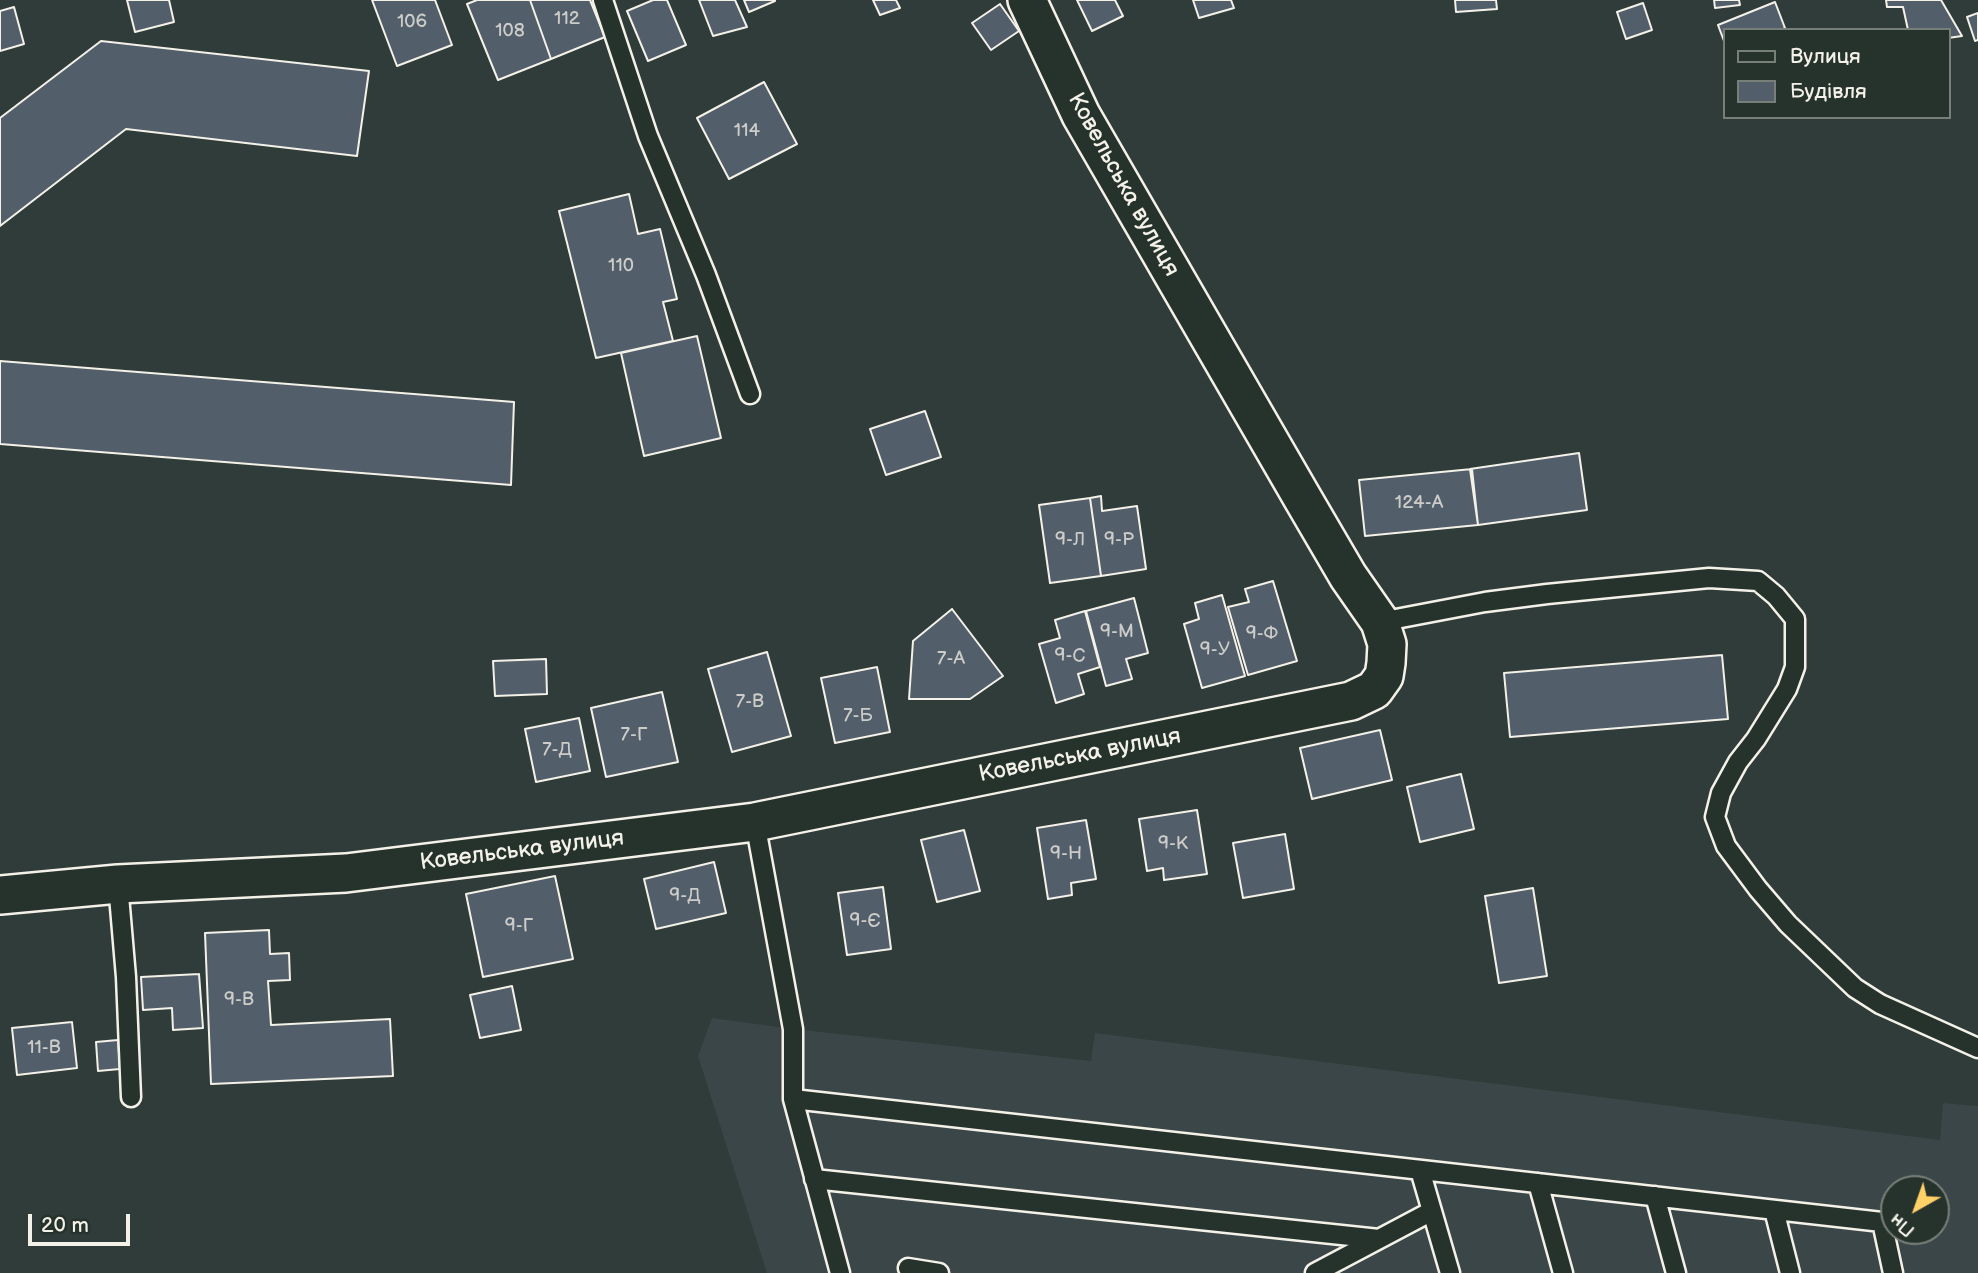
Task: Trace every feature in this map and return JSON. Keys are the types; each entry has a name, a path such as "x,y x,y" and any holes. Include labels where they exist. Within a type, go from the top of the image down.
{"street":[{"name":"Ковельська вулиця","path":"0,895 118,884 346,873 755,822 1351,701 1374,690 1384,676 1387,644 1380,622 1342,565 1081,115 1027,0"}],"lane":[{"path":"603,0 648,136 706,275 750,394"},
{"path":"1380,622 1485,602 1548,594 1709,578 1758,581 1776,596 1795,620 1795,667 1787,689 1756,739 1738,762 1721,793 1715,817 1726,846 1788,924 1855,988 1880,1004 1978,1048"},
{"path":"755,822 793,1029 793,1099 840,1273"},
{"path":"118,884 126,977 131,1097"},
{"path":"793,1099 1882,1222 1893,1273"},
{"path":"1420,1170 1450,1273"},
{"path":"814,1179 1379,1239"},
{"path":"1538,1183 1563,1273"},
{"path":"1656,1196 1676,1273"},
{"path":"1774,1210 1790,1273"},
{"path":"1326,1270 1432,1211"},
{"path":"908,1268 939,1273"}],"shaded area":[{"path":"712,1018 1091,1061 1095,1033 1940,1140 1943,1103 1978,1106 1978,1273 767,1273 698,1056"}],"building":[{"path":"127,0 169,0 174,22 135,32"},
{"path":"372,0 435,0 452,45 397,66"},
{"path":"477,0 530,0 551,59 498,80 467,4"},
{"path":"530,0 590,0 605,37 551,59"},
{"path":"653,0 667,0 686,45 648,61 627,11"},
{"path":"699,0 735,0 747,27 713,36"},
{"path":"744,0 775,0 775,1 749,12"},
{"path":"873,0 896,0 900,8 880,15"},
{"path":"1077,0 1115,0 1123,16 1092,31"},
{"path":"1193,0 1231,0 1234,8 1199,18"},
{"path":"1455,0 1496,0 1497,9 1456,12"},
{"path":"1714,0 1739,0 1740,5 1715,8"},
{"path":"1886,0 1941,0 1962,36 1950,38 1950,28 1908,28 1903,7 1887,7"},
{"path":"1775,2 1785,28 1722,28 1722,36 1718,25"},
{"path":"1643,3 1652,30 1626,39 1617,12"},
{"path":"1000,4 1019,31 991,50 972,23"},
{"path":"14,7 24,44 0,51 0,11"},
{"path":"1978,13 1978,40 1975,41 1967,17"},
{"path":"101,41 369,71 357,156 126,129 0,226 0,118"},
{"path":"764,82 797,144 729,179 697,118"},
{"path":"629,194 638,234 660,229 677,299 663,302 673,341 596,358 559,211"},
{"path":"697,336 721,438 644,456 621,353"},
{"path":"0,361 514,402 511,485 0,444"},
{"path":"925,411 941,457 886,475 870,429"},
{"path":"1579,453 1587,510 1478,525 1470,469"},
{"path":"1472,469 1478,525 1365,536 1359,480"},
{"path":"1101,496 1102,511 1137,506 1146,569 1101,576 1090,498"},
{"path":"1090,498 1101,576 1050,583 1039,505"},
{"path":"1273,581 1297,661 1248,675 1228,607 1249,602 1245,589"},
{"path":"1222,595 1245,676 1202,688 1184,624 1199,619 1195,603"},
{"path":"1134,598 1148,653 1126,659 1132,679 1106,686 1086,611"},
{"path":"952,609 1003,676 970,699 909,699 913,641"},
{"path":"1085,611 1100,667 1078,674 1084,694 1056,703 1039,644 1060,638 1055,620"},
{"path":"767,652 791,736 732,752 708,669"},
{"path":"1722,655 1728,719 1510,737 1504,673"},
{"path":"546,659 547,694 495,696 493,661"},
{"path":"877,667 890,732 835,743 821,678"},
{"path":"662,692 678,762 606,777 591,708"},
{"path":"579,718 590,771 536,782 525,729"},
{"path":"1380,730 1392,780 1312,799 1300,748"},
{"path":"1461,774 1474,829 1420,842 1407,787"},
{"path":"1197,810 1207,874 1164,880 1163,868 1147,871 1139,819"},
{"path":"1086,820 1096,879 1071,883 1072,895 1048,899 1037,828"},
{"path":"964,830 980,891 937,902 921,840"},
{"path":"1285,834 1294,889 1243,898 1233,843"},
{"path":"714,862 726,913 656,929 644,879"},
{"path":"555,876 573,959 483,977 466,894"},
{"path":"883,887 891,949 847,955 838,893"},
{"path":"1533,888 1547,976 1499,983 1485,896"},
{"path":"269,930 270,954 289,953 290,980 268,981 271,1025 390,1019 393,1076 211,1084 205,933"},
{"path":"199,974 203,1028 173,1030 172,1008 143,1010 141,977"},
{"path":"512,986 521,1030 480,1038 470,995"},
{"path":"72,1022 77,1068 17,1075 12,1028"},
{"path":"118,1040 120,1069 98,1071 96,1042"}]}
